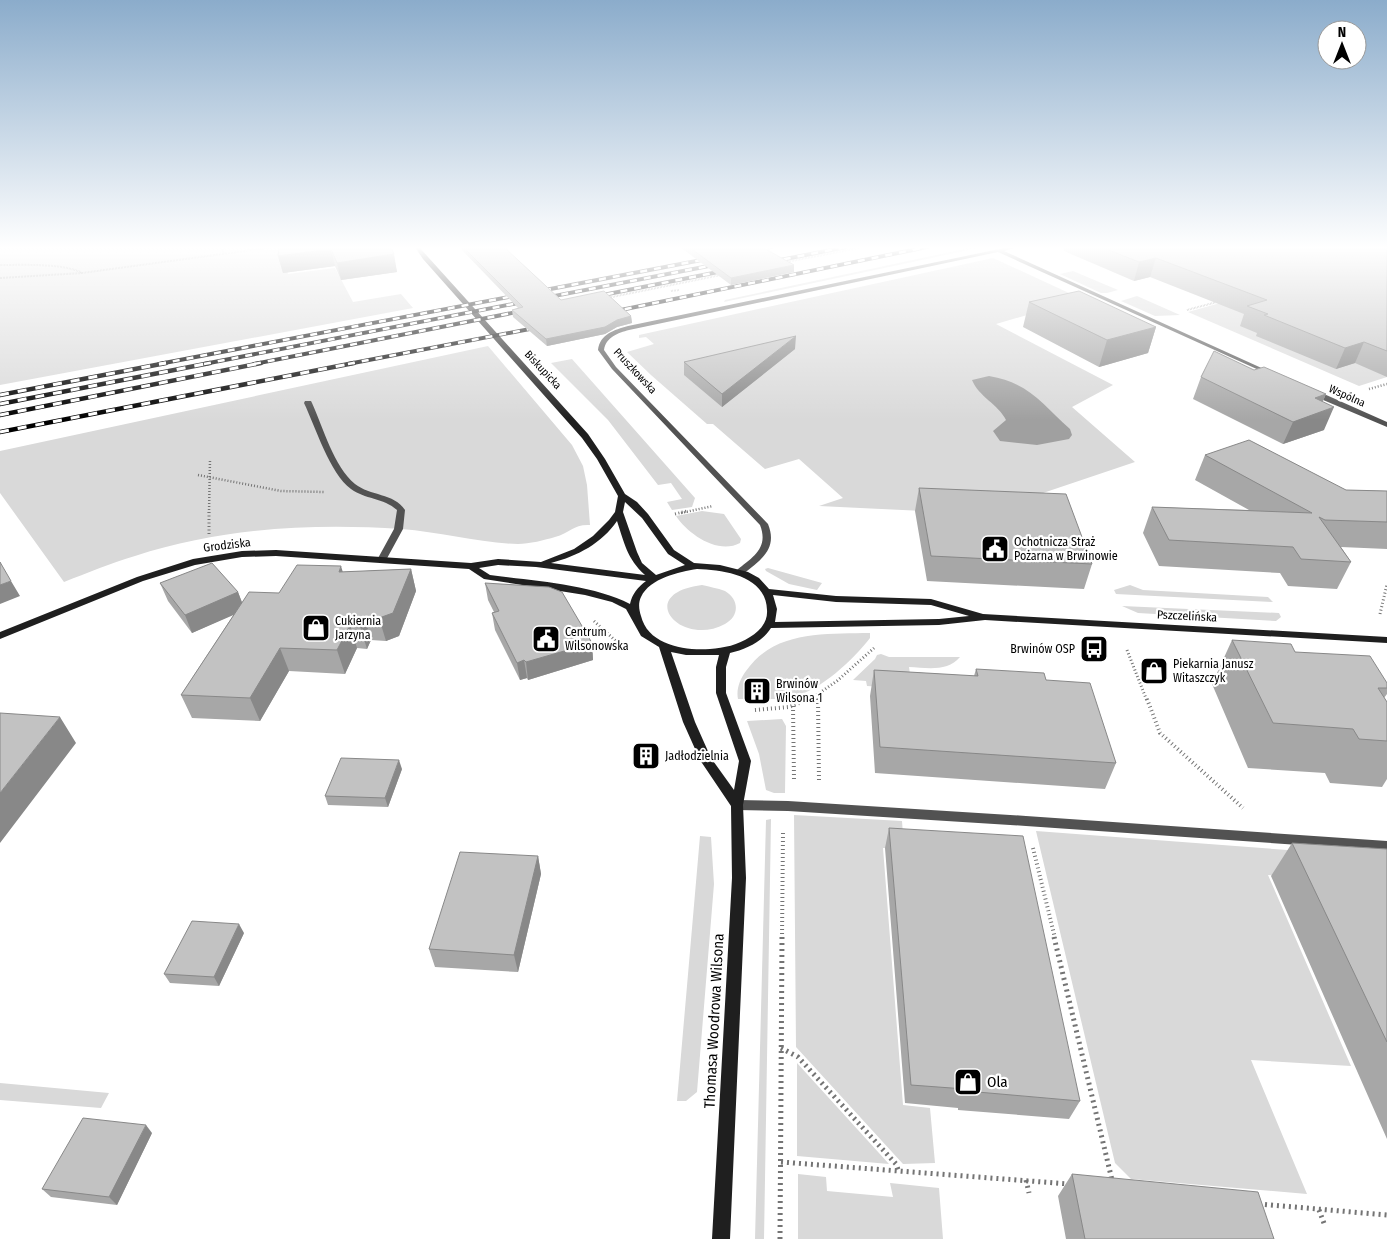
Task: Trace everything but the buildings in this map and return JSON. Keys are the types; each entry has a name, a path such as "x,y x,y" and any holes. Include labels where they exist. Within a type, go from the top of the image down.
{"main road":[{"name":"Biskupicka","path":"467,305 585,436 601,459 622,496 634,504 645,516 671,552 697,566"},
{"path":"622,496 619,512 635,558 645,572 655,579"},
{"name":"Grodziska","path":"536,564 558,559 586,547 602,535 619,512"},
{"name":"Grodziska","path":"0,636 140,579 193,562 242,554 276,553 471,566 498,562 536,564 655,579"},
{"name":"Grodziska","path":"471,566 487,577 585,592 615,600 629,607 634,613"},
{"path":"697,566 712,566 740,572 759,583 765,591 772,608 769,625 752,641 725,651 709,654 693,653 663,645 643,630 637,622 634,613 639,594 655,579 674,570 697,566"},
{"name":"Pszczelińska","path":"765,591 836,599 931,602 985,617"},
{"name":"Pszczelińska","path":"769,625 939,622 985,617 1387,640"},
{"path":"663,645 689,722 706,760 738,805"},
{"name":"Thomasa Woodrowa Wilsona","path":"721,1239 739,878 738,805 745,762 722,693 721,667 725,651"}],"street":[{"name":"Pruszkowska","path":"738,305 628,328 614,333 605,340 602,350 614,368 764,524 768,537 765,550 740,572"},
{"path":"1119,305 1278,376"},
{"name":"Wspólna","path":"1305,388 1387,425"},
{"path":"308,403 341,475 354,488 400,507 402,512 394,541 382,560"},
{"path":"738,805 788,806 1026,821 1387,846"}],"path":[{"path":"1180,312 1206,305"},
{"path":"209,543 210,460"},
{"path":"198,475 281,491 365,492"},
{"path":"675,514 716,506"},
{"path":"1380,614 1387,584"},
{"path":"588,614 603,631 621,646"},
{"path":"1124,642 1160,732 1276,838"},
{"path":"748,711 793,706 818,695 839,681 878,646"},
{"path":"794,786 820,786 818,695"},
{"path":"780,1239 783,815 794,786 793,706"},
{"path":"1026,821 1114,1188"},
{"path":"781,1048 798,1057 896,1164 900,1172"},
{"path":"781,1162 1075,1185"},
{"path":"1026,1180 1029,1193"},
{"path":"1251,1203 1387,1215"},
{"path":"1319,1210 1324,1226"}],"shaded area":[{"path":"0,305 410,305 413,308 0,385"},
{"path":"778,305 1062,305 996,324 1113,385 1072,407 1135,462 1040,494 1047,517 819,506 843,498 799,459 765,469 713,424 707,424 627,352 654,344 646,337 639,338 639,335"},
{"path":"1130,305 1157,305 1180,315 1155,316"},
{"path":"1214,305 1387,306 1387,377 1359,386 1188,312"},
{"path":"488,346 572,445 583,466 587,485 590,525 576,527 560,535 532,543 518,544 489,542 431,532 368,527 267,530 200,539 167,547 117,562 64,582 0,493 0,451"},
{"path":"572,359 695,498 692,507 672,510 667,502 682,499 671,483 658,485 608,420 551,363"},
{"path":"989,376 1003,379 1025,389 1070,429 1072,435 1069,439 1037,445 1000,441 993,431 1006,420 1003,414 979,391 972,380"},
{"path":"702,511 724,514 741,539 740,543 722,546 704,541 688,530 676,516"},
{"path":"768,568 822,583 817,590 789,584 766,571 765,569"},
{"path":"702,585 730,594 736,608 733,617 725,624 709,630 693,629 680,625 671,617 667,608 670,598 681,590"},
{"path":"1130,585 1143,590 1268,597 1273,602 1116,594 1114,590"},
{"path":"1122,606 1279,613 1281,617 1276,621 1138,613"},
{"path":"870,633 870,638 855,656 825,681 804,693 793,697 770,699 771,683 745,681 743,699 738,699 738,688 744,674 758,658 771,648 786,641 802,637"},
{"path":"881,654 889,657 960,657 950,665 943,667 909,667 912,689 867,686 866,681 853,680 877,655"},
{"path":"782,719 786,726 785,793 774,793 766,790 759,754 747,721"},
{"path":"794,815 902,821 904,848 883,848 903,1105 930,1108 935,1163 903,1164 796,1047"},
{"path":"771,819 764,1239 755,1239 766,820"},
{"path":"1036,831 1301,851 1364,880 1268,875 1351,1066 1251,1060 1307,1194 1131,1179 1115,1163"},
{"path":"700,836 711,837 714,884 697,1092 686,1101 677,1101"},
{"path":"797,1063 889,1164 797,1156"},
{"path":"0,1083 109,1093 101,1108 0,1100"},
{"path":"798,1174 826,1177 827,1191 893,1197 890,1183 939,1188 943,1239 798,1239"}],"railway":[{"path":"159,364 468,305"},
{"path":"204,364 509,305"},
{"path":"611,312 646,305"},
{"path":"254,364 527,310"},
{"path":"348,364 540,327"},
{"path":"0,395 166,363"},
{"path":"0,404 210,363"},
{"path":"0,415 261,363"},
{"path":"0,432 354,363"}],"place":[{"name":"Ochotnicza Straż Pożarna w Brwinowie","path":"995,549"},
{"name":"Cukiernia Jarzyna","path":"316,628"},
{"name":"Centrum Wilsonowska","path":"546,639"},
{"name":"Brwinów OSP","path":"1094,649"},
{"name":"Piekarnia Janusz Witaszczyk","path":"1154,671"},
{"name":"Brwinów Wilsona 1","path":"757,691"},
{"name":"Jadłodzielnia","path":"646,756"},
{"name":"Ola","path":"968,1082"}]}
